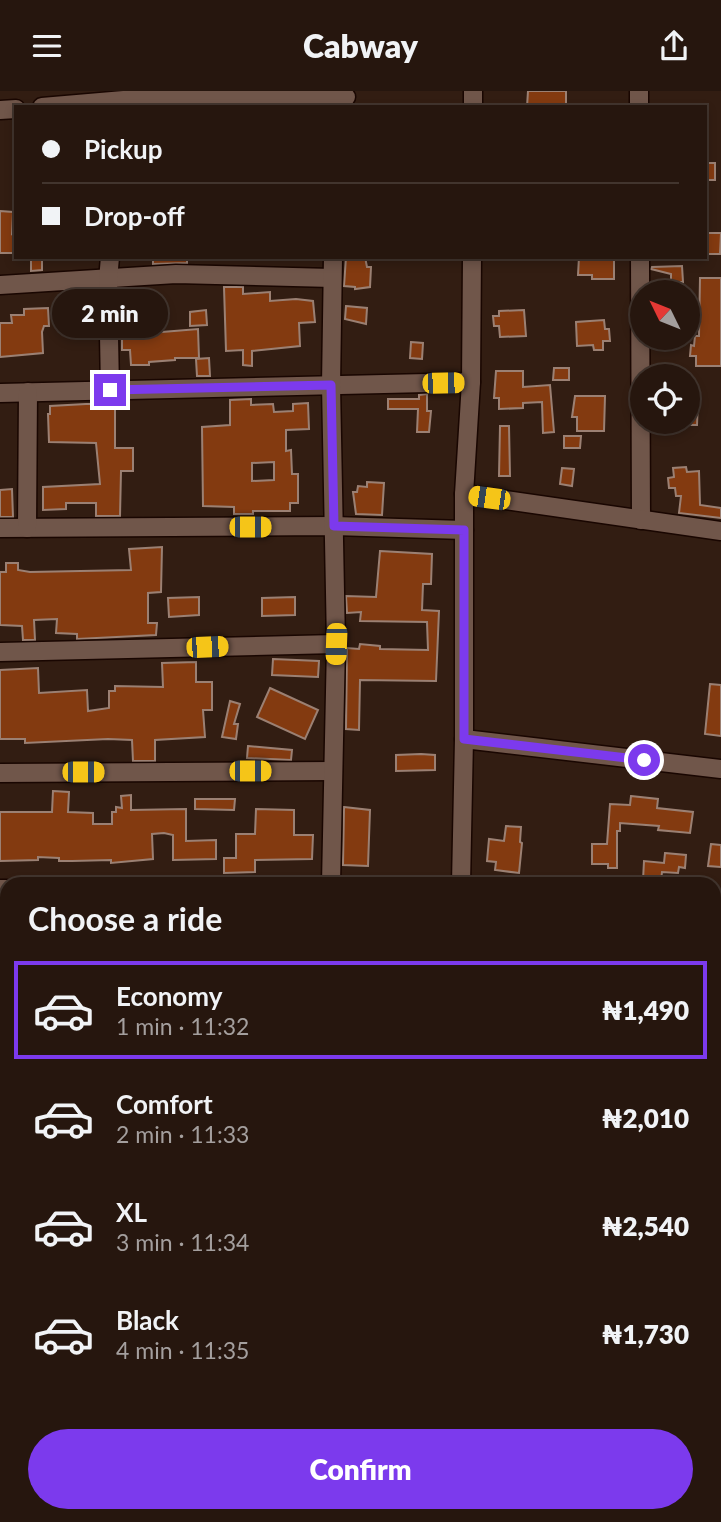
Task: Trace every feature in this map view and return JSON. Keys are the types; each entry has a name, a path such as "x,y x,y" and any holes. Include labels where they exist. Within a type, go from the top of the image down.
{"street":[{"path":"63,105 170,96 220,101 345,98"},
{"path":"110,259 110,390"},
{"path":"331,877 336,644 331,385 333,259"},
{"path":"461,877 464,494 471,382 472,259"},
{"path":"640,259 641,520"},
{"path":"0,285 176,274 209,266 331,278"},
{"path":"0,393 471,382"},
{"path":"27,528 28,392"},
{"path":"464,494 721,531"},
{"path":"0,528 334,526 464,530"},
{"path":"0,652 336,644"},
{"path":"464,739 721,769"},
{"path":"0,773 333,771"}],"building":[{"path":"528,91 566,91 566,105 527,105"},
{"path":"707,163 715,163 715,180 707,180"},
{"path":"0,211 13,212 14,253 0,253"},
{"path":"707,233 721,233 720,254 707,254"},
{"path":"31,259 42,259 42,270 31,271"},
{"path":"153,259 187,259 187,263 153,264"},
{"path":"346,259 365,259 367,267 371,267 370,287 355,289 344,286"},
{"path":"579,259 614,259 614,279 592,279 592,275 578,275"},
{"path":"682,266 683,280 671,280 671,274 651,269"},
{"path":"721,278 721,366 700,366 696,364 696,356 690,356 691,350 700,350 700,280"},
{"path":"224,287 243,287 243,294 270,292 270,301 313,301 315,322 299,323 300,346 252,351 252,366 243,365 243,350 226,351"},
{"path":"346,306 367,308 366,324 345,319"},
{"path":"48,308 49,326 44,326 42,332 43,353 0,357 0,323 12,323 11,315 24,315 24,309"},
{"path":"206,310 207,325 190,326 190,312"},
{"path":"524,310 526,336 500,337 499,326 494,326 493,316 499,316 499,311"},
{"path":"604,320 605,329 609,329 610,341 603,341 603,350 594,350 593,345 577,346 576,322"},
{"path":"96,321 98,333 76,336 74,324"},
{"path":"198,329 199,358 175,358 149,362 149,365 131,365 130,350 122,350 122,339 150,338 150,333"},
{"path":"411,342 423,343 422,359 410,358"},
{"path":"209,358 210,376 197,376 196,359"},
{"path":"554,368 569,368 569,380 553,380"},
{"path":"496,371 523,371 523,387 550,385 554,432 543,433 542,402 523,403 523,408 499,409 499,398 494,398"},
{"path":"427,394 427,411 431,411 429,432 417,432 418,409 388,409 388,399 419,399 419,395"},
{"path":"575,396 605,396 604,431 577,431 577,417 572,417"},
{"path":"251,399 251,405 273,404 274,412 293,411 293,404 308,403 309,429 286,430 286,451 291,450 292,474 298,474 298,503 290,503 290,511 234,514 234,507 203,506 202,427 230,425 230,400","holes":["274,462 274,480 252,481 252,463"]},
{"path":"115,404 115,448 133,448 133,471 121,471 120,516 96,516 96,503 66,503 66,509 43,510 43,487 100,484 96,443 49,442 50,406"},
{"path":"500,426 509,426 510,476 499,476"},
{"path":"564,436 581,436 580,448 564,448"},
{"path":"686,467 687,472 699,471 700,505 721,508 721,518 679,513 681,496 676,496 675,488 669,488 668,478 674,477 673,468"},
{"path":"562,468 574,469 572,486 560,484"},
{"path":"367,482 384,483 382,515 356,514 353,492 357,492 358,486 367,487"},
{"path":"12,489 13,517 0,517 0,490"},
{"path":"162,547 161,592 148,593 148,623 157,623 156,635 77,639 77,634 56,633 57,619 34,620 35,640 23,640 22,626 0,625 0,572 6,572 6,563 18,563 18,570 30,572 131,570 129,549"},
{"path":"380,551 432,554 431,584 423,584 422,610 439,611 436,681 360,680 359,730 346,729 347,648 359,649 360,644 380,646 380,649 428,650 427,622 360,621 361,612 347,613 346,596 376,597"},
{"path":"199,597 199,615 169,617 168,598"},
{"path":"295,597 295,615 262,616 262,598"},
{"path":"273,659 319,661 318,677 272,675"},
{"path":"196,662 196,682 212,682 212,710 203,710 205,737 155,740 155,761 133,761 132,740 25,743 25,739 0,739 0,670 38,668 39,693 87,690 88,711 109,708 109,691 115,691 115,686 163,687 162,663"},
{"path":"710,684 721,685 721,736 705,734"},
{"path":"270,688 318,710 305,739 257,717"},
{"path":"230,701 240,704 234,724 238,724 236,739 222,737"},
{"path":"248,746 292,750 291,760 247,758"},
{"path":"396,755 435,755 435,770 396,771"},
{"path":"53,791 69,792 68,812 93,813 93,824 112,824 112,812 116,812 116,807 122,808 121,796 131,795 131,810 186,809 186,841 216,840 216,859 173,860 173,835 164,833 152,834 153,859 111,863 111,860 59,861 59,858 38,857 38,860 0,861 0,812 52,812"},
{"path":"631,796 658,799 657,808 693,812 690,833 658,830 659,826 620,823 620,831 617,831 617,868 608,868 608,864 592,864 592,844 607,844 610,804 630,805"},
{"path":"195,799 235,799 234,810 195,809"},
{"path":"344,807 370,810 368,866 343,865"},
{"path":"256,809 294,810 294,835 313,835 312,859 255,860 255,872 224,873 224,858 236,858 236,834 255,834"},
{"path":"506,826 521,827 519,873 495,870 496,862 487,861 489,839 504,841"},
{"path":"711,844 721,845 721,867 708,866"},
{"path":"665,853 686,855 685,868 679,867 678,873 662,872 661,877 643,877 644,861 664,863"}],"route":[{"path":"110,390 331,385 334,526 464,530 464,739 644,760"}]}
